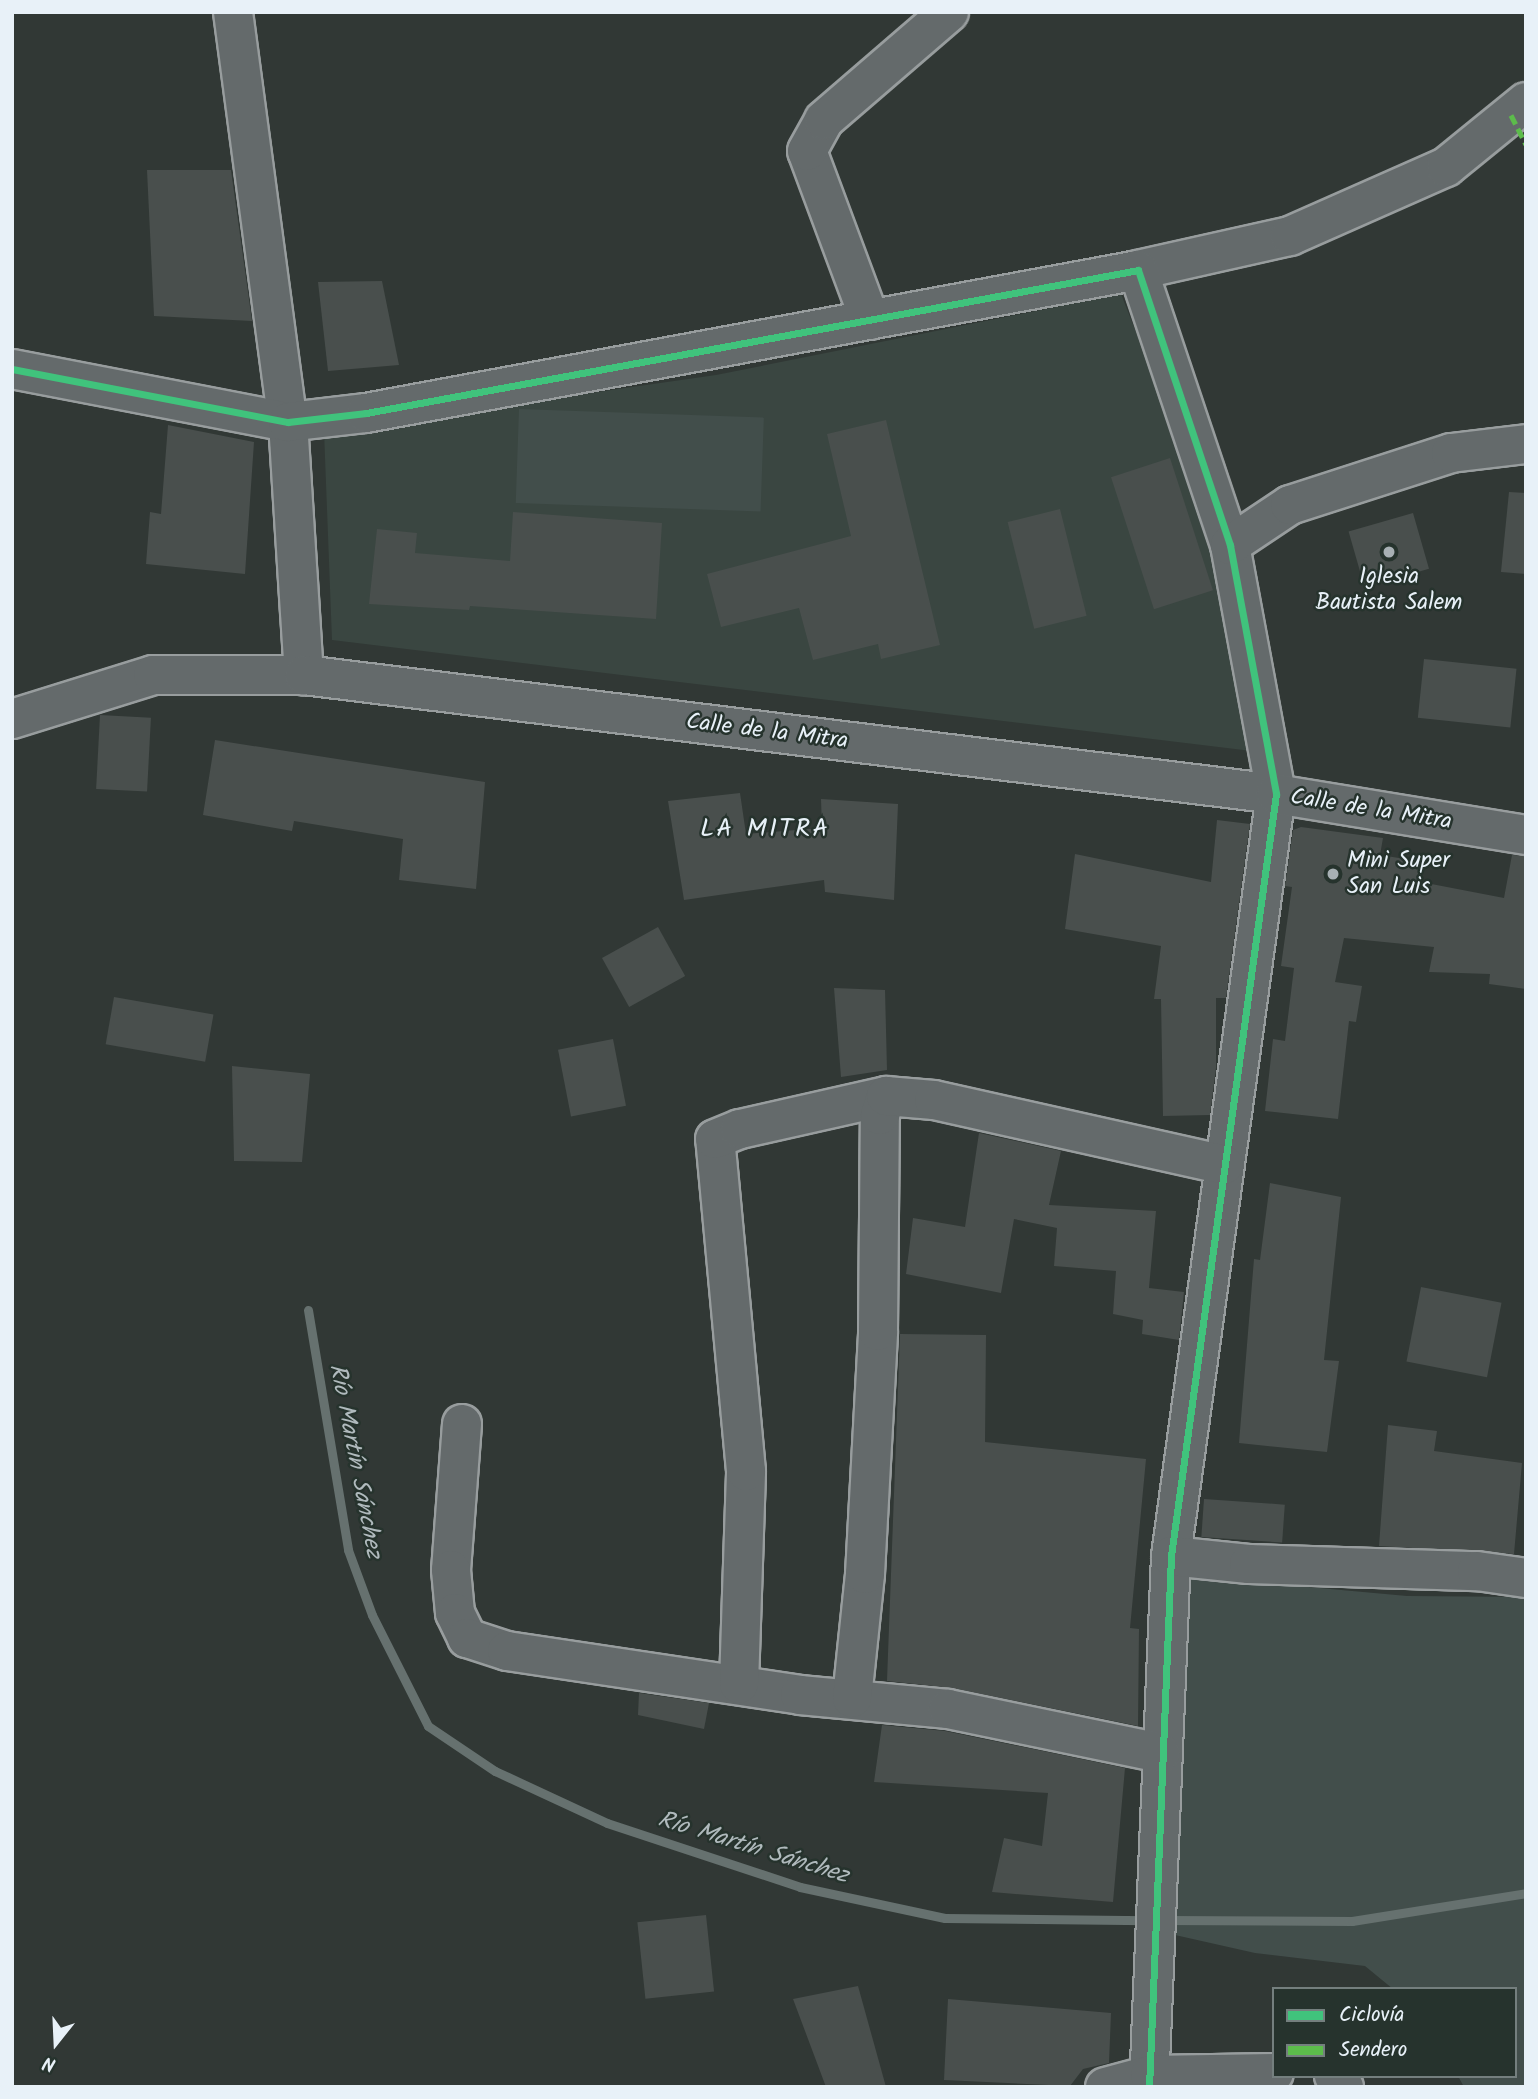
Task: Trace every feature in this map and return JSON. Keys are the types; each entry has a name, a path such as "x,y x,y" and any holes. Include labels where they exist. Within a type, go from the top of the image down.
{"street":[{"path":"233,12 288,422 303,675"},
{"path":"870,320 807,151 824,120 949,12"},
{"path":"12,369 288,422 366,413 1138,270 1290,236 1446,167 1526,102"},
{"path":"1138,270 1230,545 1276,794 1171,1556 1149,2081"},
{"path":"1230,545 1290,505 1451,453 1526,444"},
{"name":"Calle de la Mitra","path":"12,719 153,674 303,675 1276,794 1526,835"},
{"path":"739,1684 746,1471 715,1139 740,1129 886,1097 934,1101 1224,1165"},
{"path":"852,1698 865,1574 878,1331 880,1115 886,1097"},
{"path":"462,1424 451,1570 454,1613 467,1638 507,1651 1039,1724 1161,1753"},
{"path":"1171,1556 1249,1564 1477,1571 1526,1578"},
{"path":"1105,2087 1149,2081 1272,2073"}],"shaded area":[{"path":"1121,294 1212,525 1260,752 332,640 324,431 716,375"},
{"path":"519,409 764,418 761,511 516,503"},
{"path":"1186,1576 1407,1596 1526,1597 1526,2087 1464,2087 1459,2078 1517,2078 1517,1987 1391,1987 1365,1966 1255,1953 1175,1935"}],"building":[{"path":"147,170 231,170 252,321 154,316"},
{"path":"382,281 399,365 328,371 318,282"},
{"path":"886,420 940,645 881,659 878,644 813,660 799,608 721,627 707,574 851,536 827,434"},
{"path":"168,425 254,442 245,574 146,564 150,512 161,514"},
{"path":"1170,458 1213,590 1154,609 1111,477"},
{"path":"1509,492 1526,493 1526,574 1501,572"},
{"path":"1060,509 1087,616 1034,629 1008,522"},
{"path":"513,512 662,523 656,619 470,606 469,610 369,604 377,529 417,533 415,553 510,561"},
{"name":"Iglesia Bautista Salem","path":"1413,513 1429,569 1365,587 1349,531"},
{"path":"1424,659 1516,669 1510,727 1418,718"},
{"path":"100,715 151,718 147,792 96,789"},
{"path":"215,740 485,782 476,889 399,880 403,839 294,821 292,831 203,815"},
{"path":"740,793 746,834 822,828 821,799 898,804 894,900 825,892 824,880 684,900 668,801"},
{"path":"1217,820 1250,824 1226,998 1216,998 1216,1068 1210,1115 1163,1116 1161,999 1154,999 1161,946 1065,929 1075,854 1211,882"},
{"path":"1301,827 1383,838 1380,855 1424,862 1421,882 1504,898 1512,855 1526,856 1526,989 1489,984 1490,974 1429,972 1434,947 1344,938 1335,982 1362,986 1356,1022 1349,1021 1338,1119 1265,1111 1273,1039 1285,1041 1294,968 1281,966 1292,887 1285,886 1293,830"},
{"path":"658,927 685,976 629,1007 602,958"},
{"path":"834,988 885,990 887,1070 841,1077"},
{"path":"114,997 213,1015 205,1062 106,1044"},
{"path":"613,1039 626,1106 571,1116 558,1050"},
{"path":"232,1066 310,1074 302,1162 234,1161"},
{"path":"979,1133 1061,1151 1049,1205 1156,1211 1149,1288 1184,1292 1179,1340 1142,1334 1143,1320 1113,1314 1116,1271 1054,1266 1057,1228 1014,1219 1001,1293 906,1274 913,1218 965,1227"},
{"path":"1270,1183 1341,1197 1324,1360 1339,1361 1327,1452 1239,1443 1254,1259 1260,1260"},
{"path":"1421,1287 1501,1303 1487,1377 1406,1362"},
{"path":"900,1334 986,1335 985,1442 1146,1459 1130,1628 1139,1629 1138,1726 952,1688 887,1681"},
{"path":"1388,1425 1437,1431 1434,1451 1522,1463 1514,1554 1379,1546"},
{"path":"1204,1499 1285,1505 1282,1543 1201,1537"},
{"path":"639,1693 709,1703 704,1729 638,1715"},
{"path":"882,1725 945,1731 1125,1768 1113,1902 992,1892 1004,1838 1042,1846 1048,1793 874,1782"},
{"path":"706,1915 714,1992 645,1999 637,1922"},
{"path":"858,1986 886,2087 826,2087 793,1999"},
{"path":"948,1999 1111,2013 1109,2063 1083,2069 1070,2086 944,2080"}],"waterway":[{"name":"Río Martín Sánchez","path":"308,1310 348,1550 372,1615 428,1726 495,1771 607,1823 800,1887 945,1918 1148,1920"},
{"name":"Río Martín Sánchez","path":"1165,1920 1352,1921 1526,1893"}],"marked path":[{"path":"1511,115 1526,144"}],"cycle path":[{"path":"12,369 288,422 366,413 1138,270 1230,545 1276,794 1171,1556 1149,2087"}],"place":[{"name":"Iglesia Bautista Salem","path":"1389,552"},
{"name":"Mini Super San Luis","path":"1333,874"}],"district":[{"name":"LA MITRA","path":"765,830"}]}
